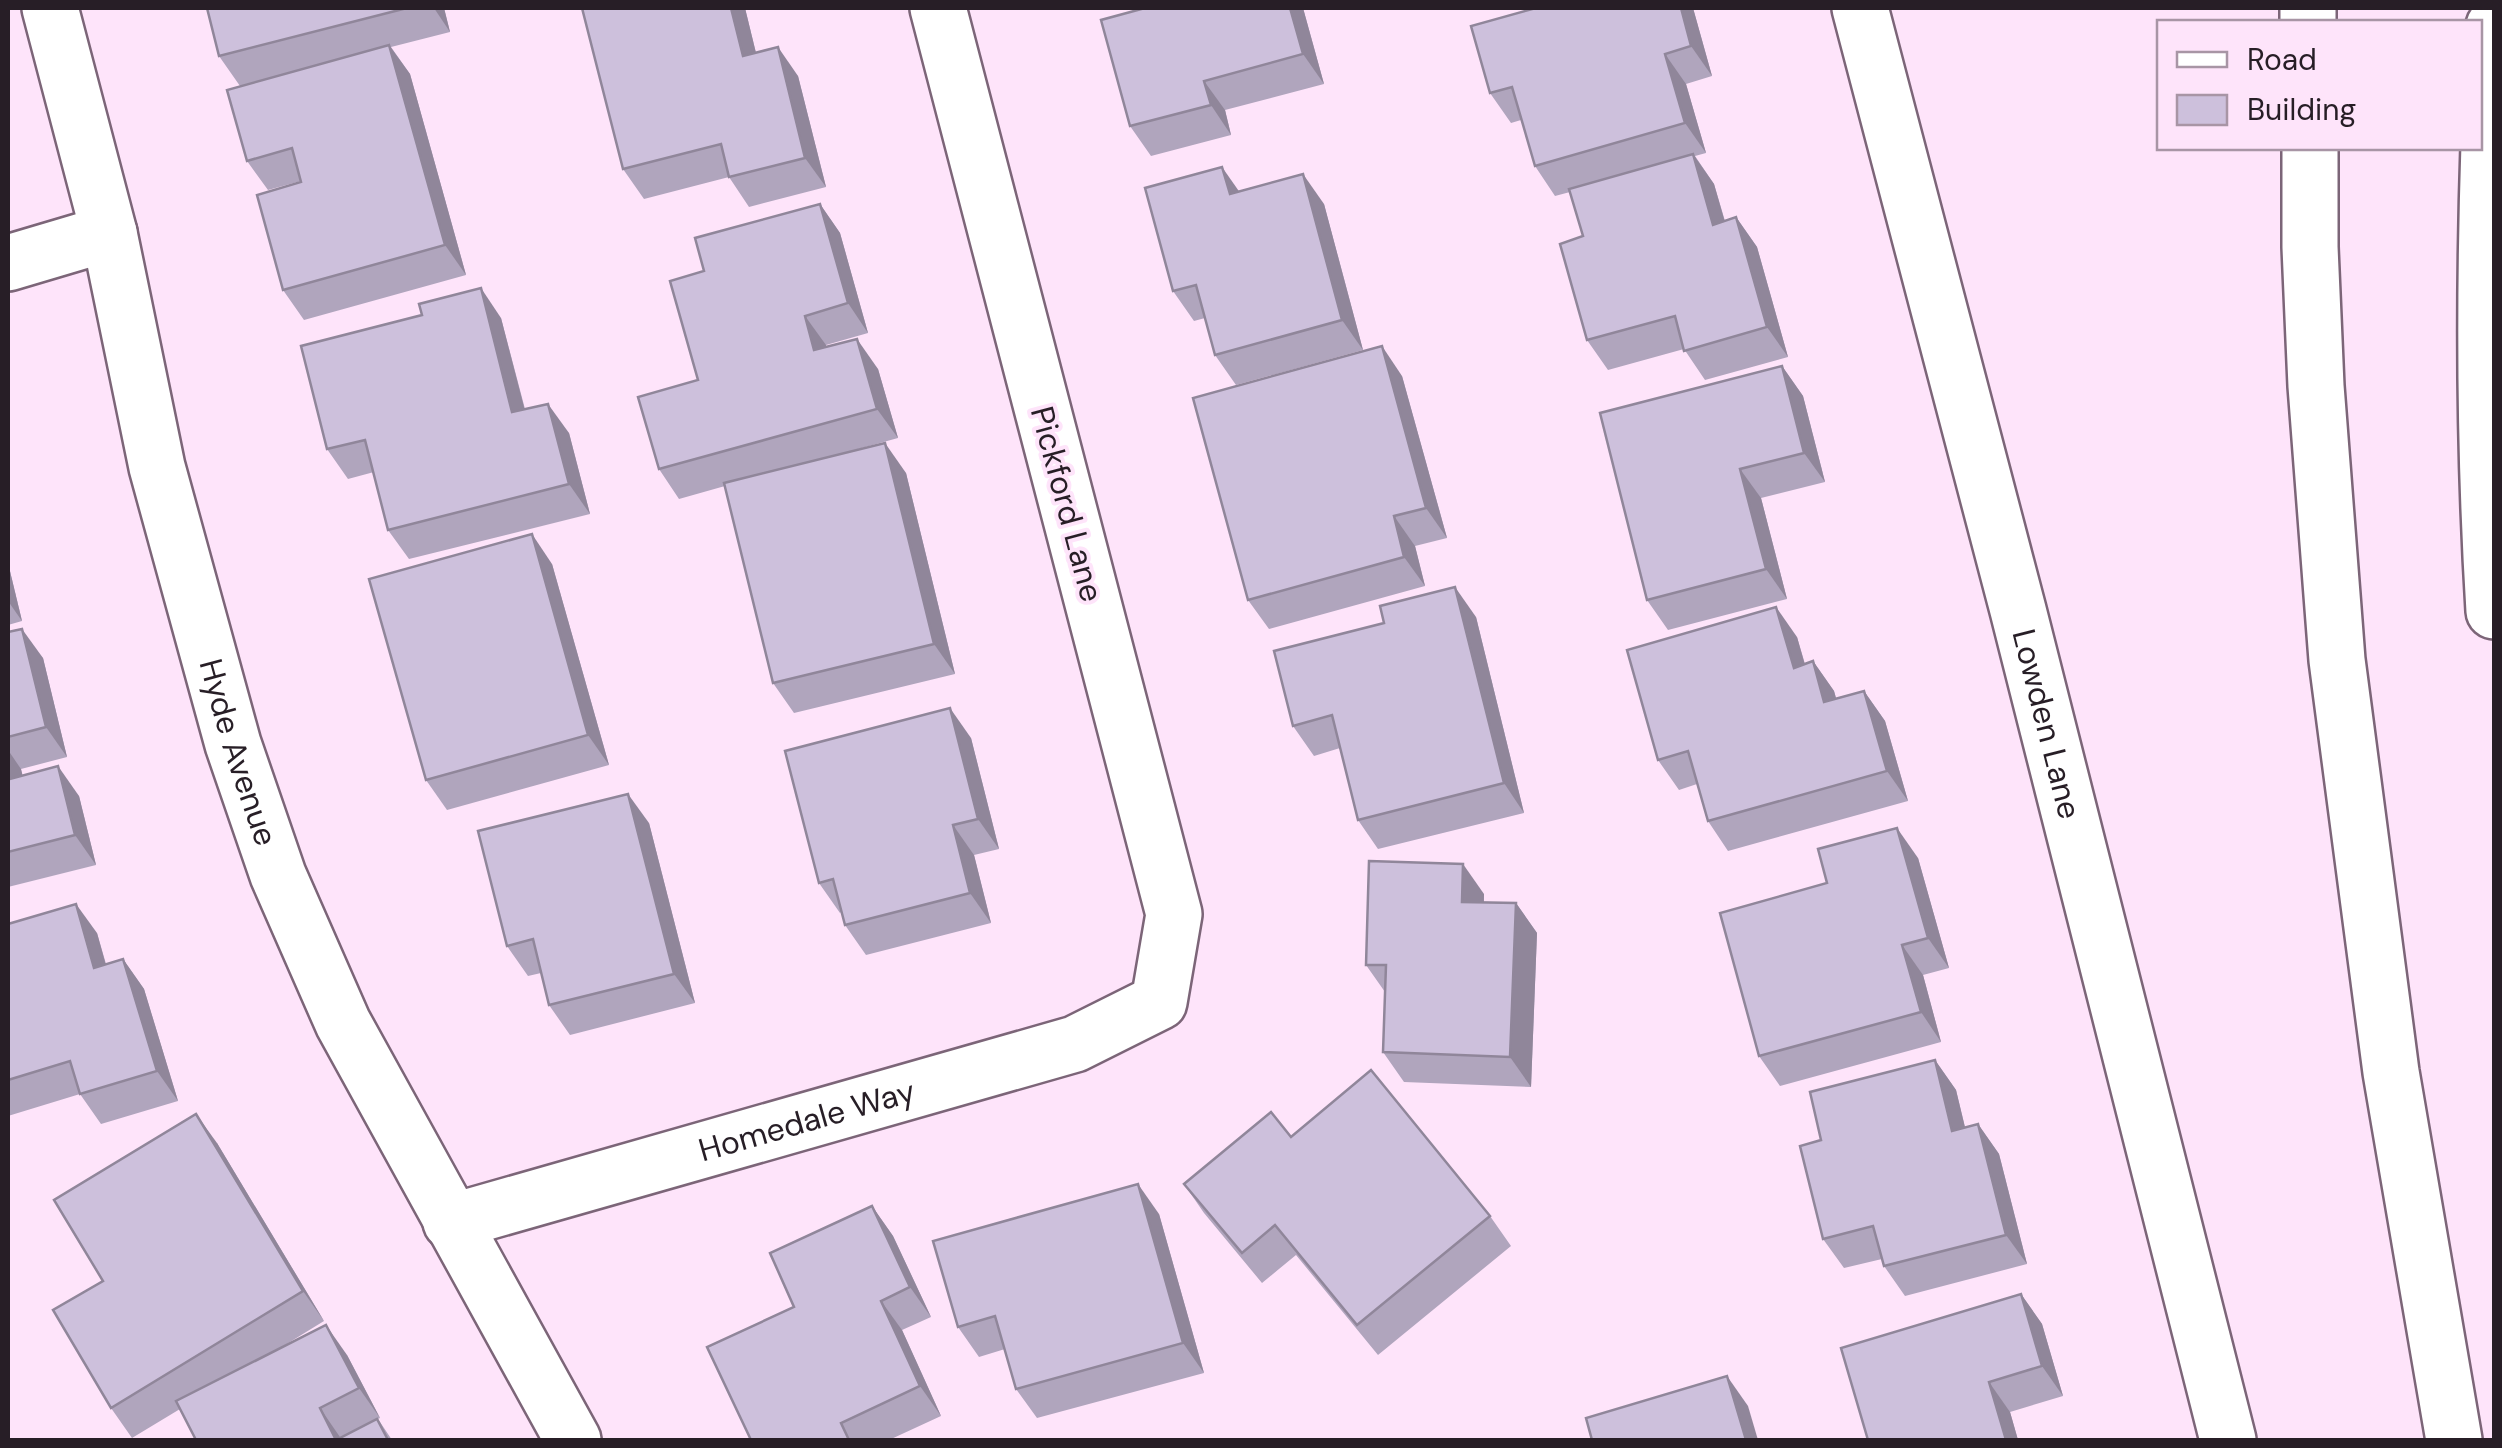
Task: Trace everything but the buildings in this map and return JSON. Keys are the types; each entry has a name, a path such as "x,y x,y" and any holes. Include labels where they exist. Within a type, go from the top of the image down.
{"main road":[{"name":"Hyde Avenue","path":"50,8 109,233 157,467 232,744 271,856 343,1022 573,1440"},
{"name":"Pickford Lane","path":"938,8 1174,914 1159,1002"},
{"name":"Lowden Lane","path":"1860,8 2023,629 2228,1440"},
{"path":"2494,26 2486,268 2494,612"},
{"path":"2310,150 2316,386 2337,660 2388,1052 2454,1440"},
{"path":"8,262 109,233"},
{"name":"Homedale Way","path":"451,1222 1075,1044 1159,1002"}]}
